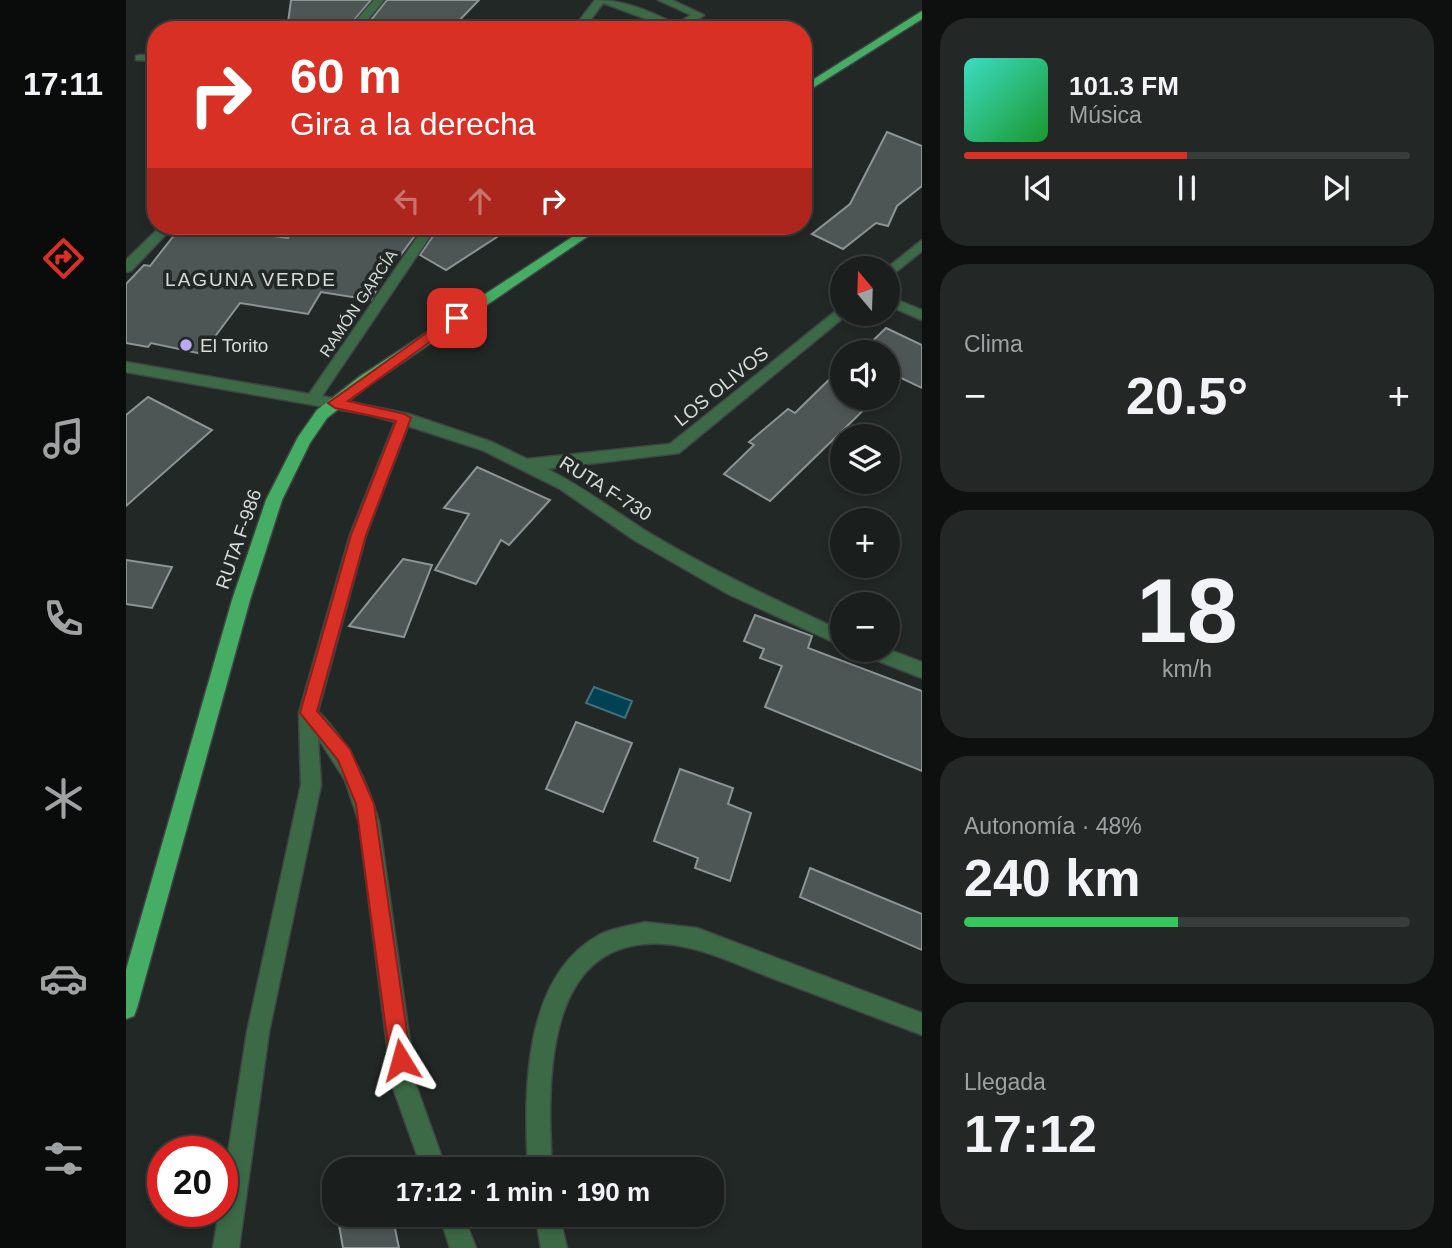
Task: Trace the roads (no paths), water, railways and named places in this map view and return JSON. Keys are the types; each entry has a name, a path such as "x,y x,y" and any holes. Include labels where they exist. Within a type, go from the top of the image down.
{"main road":[{"path":"812,85 922,14"},
{"name":"RUTA F-986","path":"126,1008 231,635 274,500 303,441 335,403 583,235"}],"street":[{"path":"361,21 379,0"},
{"path":"584,21 602,0 638,10 661,21"},
{"path":"663,0 699,15 688,21"},
{"path":"139,58 147,58"},
{"path":"126,268 159,235"},
{"name":"RAMÓN GARCÍA","path":"313,399 425,235"},
{"path":"900,263 922,244"},
{"path":"900,306 922,316"},
{"name":"LOS OLIVOS","path":"527,464 674,449 830,323"},
{"name":"RUTA F-730","path":"126,367 335,403 404,418 446,431 527,464 566,485 698,569 786,615 830,634"},
{"path":"226,1248 258,1032 312,785 308,713 358,535 404,418"},
{"path":"900,662 922,670"},
{"path":"308,713 344,755 363,798 369,822 404,1086 430,1157"},
{"path":"539,1157 538,1075 545,1026 553,1001 565,979 581,961 622,937 671,933 697,939 922,1024"},
{"path":"456,1227 463,1248"},
{"path":"550,1227 554,1248"}],"water":[{"path":"594,687 632,701 625,718 586,703"}],"place":[{"name":"El Torito","path":"186,345"}],"district":[{"name":"LAGUNA VERDE","path":"251,279"}]}
